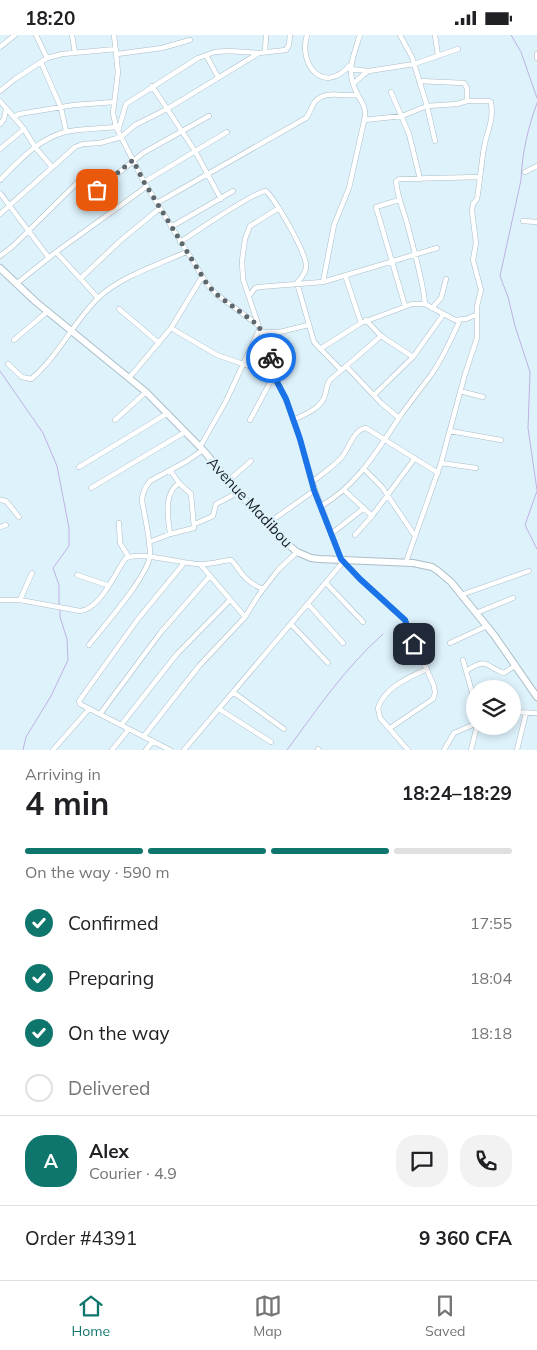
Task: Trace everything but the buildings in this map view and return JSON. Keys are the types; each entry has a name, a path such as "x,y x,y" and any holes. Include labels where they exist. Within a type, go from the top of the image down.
{"street":[{"path":"0,47 15,35"},
{"path":"36,35 47,58"},
{"path":"72,35 75,53"},
{"path":"114,35 118,72 113,113 117,129 145,185 202,277 216,294 260,328 280,332 308,325"},
{"path":"265,52 266,35"},
{"path":"117,129 126,104 191,62 206,55 228,51 259,53 286,50 289,45 290,35"},
{"path":"307,35 304,48 307,58 312,69 320,76 328,79 336,77 350,67"},
{"path":"323,281 334,225 349,188 366,109 353,85 350,67 360,35"},
{"path":"400,35 412,57 427,106 435,141"},
{"path":"436,35 438,56"},
{"path":"0,91 47,58 75,53 162,48 190,40"},
{"path":"350,67 369,71 414,64 458,49"},
{"path":"0,215 75,147 122,137 136,125 167,109 259,53"},
{"path":"537,54 537,59"},
{"path":"206,55 218,77"},
{"path":"41,62 61,108 66,131"},
{"path":"353,85 369,71"},
{"path":"419,81 464,83 467,88 467,101"},
{"path":"152,86 195,151 221,199"},
{"path":"391,91 409,134 420,179"},
{"path":"80,279 159,206 306,118 314,103 323,96 333,94 357,95"},
{"path":"364,121 402,116 427,106 457,104 467,101 483,100 491,102 492,120 485,142 477,199 473,204 472,211 476,243 473,260 480,290 476,315 477,338 460,391 438,473 406,562"},
{"path":"0,101 24,129 35,147 52,167"},
{"path":"14,117 19,114 114,101"},
{"path":"0,124 4,119 6,109"},
{"path":"0,256 12,247 82,178 88,178 95,189 99,189 133,160 209,115"},
{"path":"0,149 24,129"},
{"path":"0,180 35,147 66,131 117,129"},
{"path":"16,284 145,185 227,132"},
{"path":"525,172 537,166"},
{"path":"425,304 399,200 397,180 480,177"},
{"path":"171,227 233,191"},
{"path":"180,242 262,191 266,191 279,208 298,242 306,262 305,272 297,283"},
{"path":"0,193 49,257"},
{"path":"399,200 376,207 405,306"},
{"path":"279,208 250,226 246,233 242,253 242,271 269,351 274,375 286,399 300,439 314,490 342,561 405,620 434,686 434,696 390,728"},
{"path":"523,221 537,222"},
{"path":"249,296 259,287 323,281 437,248"},
{"path":"56,252 98,298"},
{"path":"8,364 22,377 30,379 98,298 116,285 186,252"},
{"name":"Avenue Madibou","path":"0,268 16,284 146,392 168,413 267,524 297,552 311,558 342,561 406,562 424,565 438,571 476,613 516,665 537,697"},
{"path":"345,275 363,321 381,336 414,357"},
{"path":"129,378 171,328 202,277"},
{"path":"432,308 441,298 446,279"},
{"path":"297,283 314,342 399,418"},
{"path":"320,349 363,321 418,303 425,304 455,320 476,315"},
{"path":"119,309 159,343"},
{"path":"14,340 48,311"},
{"path":"374,395 414,357 443,315"},
{"path":"321,506 344,490 364,469 435,368 460,320"},
{"path":"171,328 208,351 274,375"},
{"path":"89,645 144,572 150,556 142,501 144,491 150,481 170,470 201,448 220,413 260,328"},
{"path":"293,420 312,410 323,400 327,383 381,336"},
{"path":"250,421 274,375"},
{"path":"460,391 482,397"},
{"path":"115,420 146,392"},
{"path":"79,467 168,413"},
{"path":"312,482 343,456 362,428 370,429 438,473"},
{"path":"450,431 501,440"},
{"path":"91,488 185,432"},
{"path":"355,535 388,496 415,458"},
{"path":"229,480 251,461"},
{"path":"441,463 476,468"},
{"path":"364,469 376,480 415,536"},
{"path":"149,542 170,534 192,530 194,524 191,494 179,483 170,470"},
{"path":"170,534 169,495 173,487 179,483"},
{"path":"267,524 314,490"},
{"path":"344,490 372,516"},
{"path":"194,524 213,516 216,504 239,492"},
{"path":"0,500 6,501 19,517"},
{"path":"331,534 364,508"},
{"path":"119,523 120,543 128,556"},
{"path":"0,527 6,525"},
{"path":"144,736 199,666 245,617 278,570 297,552"},
{"path":"0,600 20,600 83,611 89,610 95,605 128,556 150,556 184,563 200,564 231,560 244,577 263,589"},
{"path":"184,750 326,583 342,561"},
{"path":"170,750 80,705 79,701 138,619 184,563"},
{"path":"200,564 229,601 245,617"},
{"path":"461,595 530,571"},
{"path":"20,600 32,573"},
{"path":"77,575 108,585"},
{"path":"100,714 161,632 209,577"},
{"path":"326,583 363,623"},
{"path":"476,613 513,598"},
{"path":"121,725 177,654 229,601"},
{"path":"308,604 343,643"},
{"path":"291,624 328,663"},
{"path":"450,643 486,626"},
{"path":"463,660 469,680"},
{"path":"466,671 485,663 504,673 516,665"},
{"path":"408,750 379,715 380,704 395,685 427,669"},
{"path":"233,692 284,729"},
{"path":"53,750 90,709"},
{"path":"219,709 271,742"},
{"path":"521,713 537,713"},
{"path":"517,750 526,713"},
{"path":"444,750 454,733 466,728"},
{"path":"112,750 129,729"},
{"path":"471,750 474,735"},
{"path":"146,750 153,741"}],"waterway":[{"path":"511,35 521,52 537,98"},
{"path":"537,103 526,141 521,180 500,276 530,372 528,428 537,490"},
{"path":"0,371 43,433 57,466 69,528 69,546 53,568 59,585 59,604"},
{"path":"537,491 525,525 537,549"},
{"path":"23,750 26,737 51,696 68,660 67,639 60,617 60,608"},
{"path":"287,750 344,675 383,634"}],"way so far":[{"path":"97,190 133,160 144,182 207,284 216,294 258,325 271,358"}],"route":[{"path":"271,358 276,380 286,399 300,439 314,490 341,559 405,620 414,644"}]}
